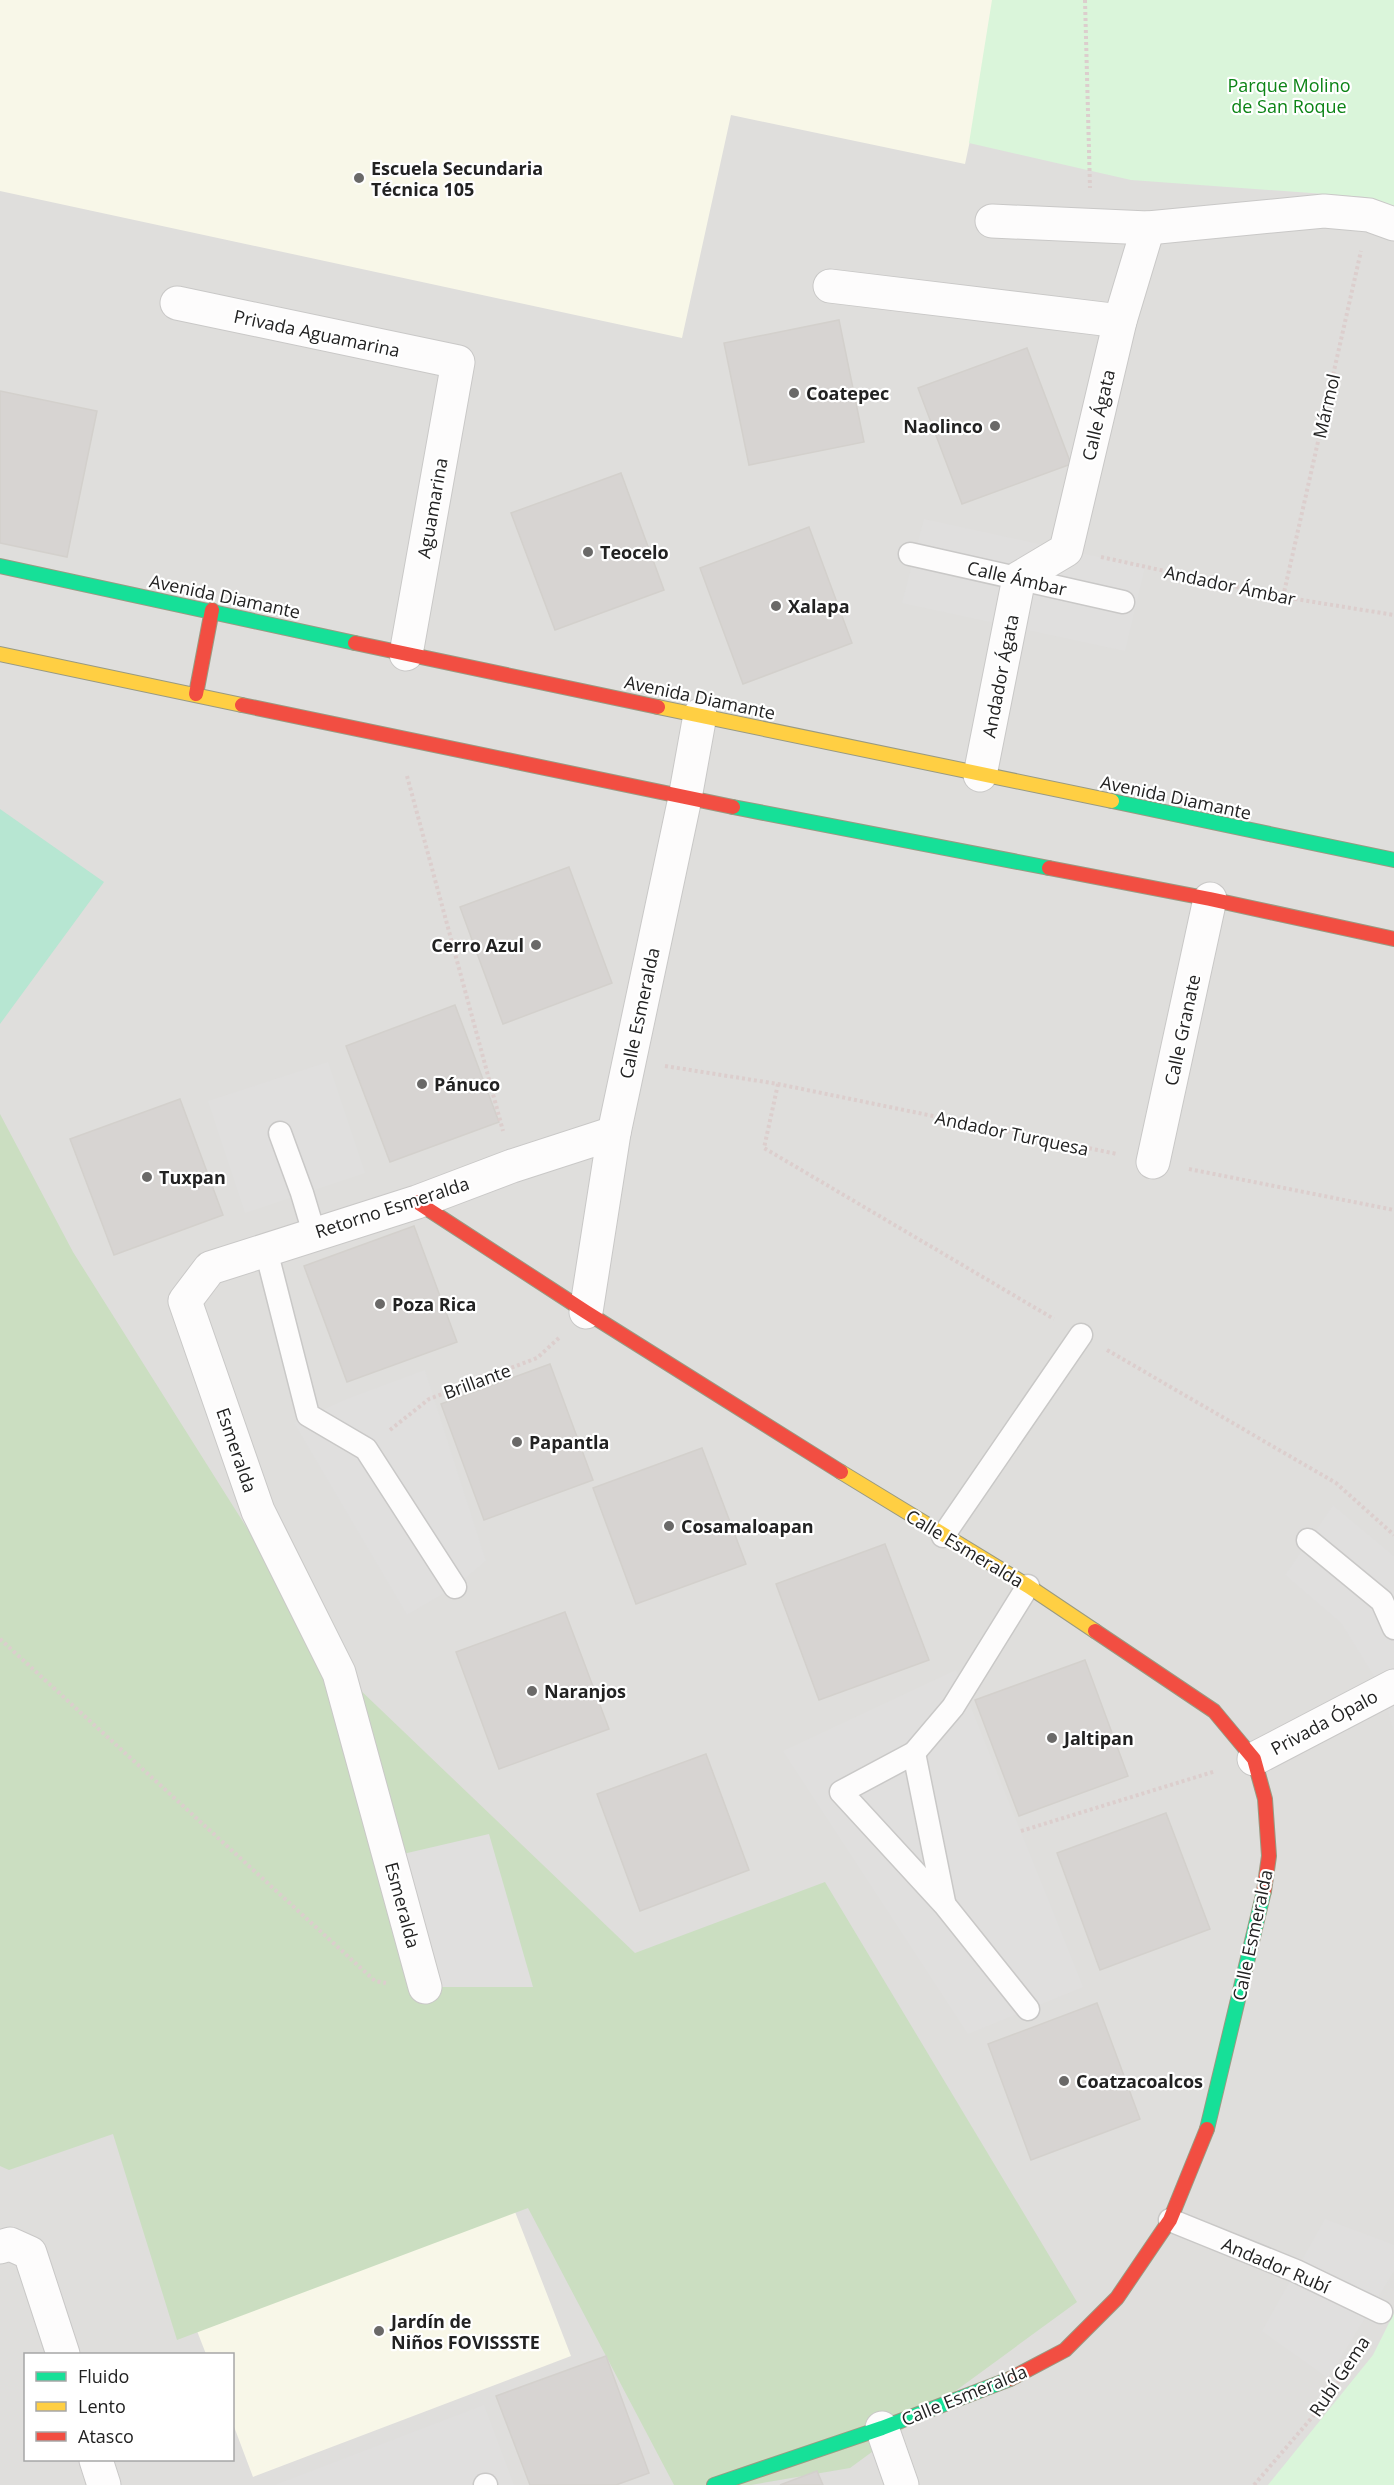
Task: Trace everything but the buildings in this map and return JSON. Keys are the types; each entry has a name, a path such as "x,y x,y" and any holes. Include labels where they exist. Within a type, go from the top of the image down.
{"main road":[{"name":"Avenida Diamante","path":"0,566 212,610 406,654 1394,860"},
{"path":"196,694 212,610"},
{"path":"0,654 396,735 686,798 1210,899 1394,939"},
{"name":"Calle Esmeralda","path":"417,1202 586,1312 943,1536 1028,1586 1214,1711 1254,1759 1265,1799 1269,1856 1261,1909 1207,2128 1170,2220 1117,2298 1065,2350 1004,2382 882,2428 714,2485"}],"street":[{"path":"992,221 1148,228 1324,211 1382,220"},
{"name":"Calle Ágata","path":"1066,550 1119,321 1148,228"},
{"path":"830,286 1119,321"},
{"name":"Privada Aguamarina","path":"177,303 458,362"},
{"name":"Aguamarina","path":"406,654 458,362"},
{"path":"1019,578 1066,550"},
{"name":"Andador Ágata","path":"980,775 1019,578"},
{"name":"Calle Esmeralda","path":"586,1312 614,1133 686,798 700,715"},
{"name":"Calle Granate","path":"1153,1162 1210,899"},
{"name":"Retorno Esmeralda","path":"185,1301 210,1268 417,1202 512,1166 614,1133"},
{"name":"Esmeralda","path":"185,1301 258,1511 339,1673 425,1987"},
{"name":"Privada Ópalo","path":"1254,1759 1394,1686"},
{"path":"0,2247 10,2244 30,2253 62,2353"},
{"path":"882,2428 902,2485"},
{"path":"96,2461 104,2485"}],"lane":[{"name":"Calle Ámbar","path":"910,554 1123,602"},
{"path":"280,1133 314,1233"},
{"path":"266,1250 308,1415 366,1449 455,1587"},
{"path":"943,1536 1081,1335"},
{"path":"1308,1540 1382,1601 1394,1628"},
{"path":"1028,1586 953,1707 914,1753 841,1792 944,1904 1028,2009"},
{"path":"914,1753 944,1904"},
{"name":"Andador Rubí","path":"1170,2220 1296,2271 1381,2312"}],"path":[{"path":"1085,0 1091,224"},
{"name":"Mármol","path":"1283,597 1382,220"},
{"name":"Andador Ámbar","path":"1066,550 1283,597 1394,615"},
{"path":"396,735 512,1166"},
{"name":"Andador Turquesa","path":"629,1060 778,1084 1394,1210"},
{"name":"Brillante","path":"366,1449 429,1399 537,1358 586,1312"},
{"path":"0,1639 375,1981 425,1987"},
{"path":"1021,1831 1254,1759"},
{"name":"Rubí Gema","path":"1254,2485 1327,2400 1381,2312"}],"shaded area":[{"path":"0,0 1394,0 1394,2485 0,2485"},
{"name":"Escuela Secundaria Técnica 105","path":"0,0 1000,0 965,164 731,115 682,338 0,191"},
{"path":"924,519 1145,567 1125,651 902,603"},
{"path":"328,1062 365,1173 245,1213 208,1101"},
{"path":"425,1370 486,1561 455,1587 407,1615 294,1423 347,1399"},
{"path":"1333,1505 1394,1556 1394,1734 1383,1691 1341,1623 1285,1575"},
{"path":"956,1670 1083,1987 968,2034 783,1751"},
{"path":"489,1834 533,1987 425,1987 390,1857"},
{"name":"Jardín de Niños FOVISSSTE","path":"505,2186 571,2356 253,2477 234,2427 234,2353 206,2353 188,2308"},
{"path":"1325,2219 1394,2245 1394,2271 1328,2378 1262,2331"},
{"path":"484,2405 514,2485 275,2485"}],"green space":[{"name":"Parque Molino de San Roque","path":"992,0 1394,0 1394,208 1366,197 1131,180 969,143"},
{"path":"0,809 104,882 0,1024"},
{"path":"0,1114 73,1252 332,1663 635,1953 825,1882 1077,2302 850,2468 751,2485 674,2485 528,2208 177,2340 113,2134 9,2170 0,2166"},
{"path":"1394,2313 1394,2485 1268,2485 1373,2355"}],"traffic: fast":[{"path":"0,566 355,643"},
{"path":"1112,801 1394,860"},
{"path":"733,807 1049,868"},
{"path":"1207,2129 1264,1891"},
{"path":"714,2485 882,2428 1010,2379"}],"traffic: slow":[{"path":"0,654 242,705"},
{"path":"658,707 1112,801"},
{"path":"841,1472 1028,1586 1095,1631"}],"traffic: jam":[{"path":"196,694 212,610"},
{"path":"355,643 658,707"},
{"path":"242,705 733,807"},
{"path":"1049,868 1210,899 1394,939"},
{"path":"417,1202 586,1312 841,1472"},
{"path":"1095,1631 1214,1711 1254,1759 1265,1799 1269,1856 1264,1891"},
{"path":"1010,2379 1065,2350 1117,2298 1170,2220 1207,2129"}],"place":[{"name":"Escuela Secundaria Técnica 105","path":"359,178"},
{"name":"Coatepec","path":"794,393"},
{"name":"Naolinco","path":"995,426"},
{"name":"Teocelo","path":"588,552"},
{"name":"Xalapa","path":"776,606"},
{"name":"Cerro Azul","path":"536,945"},
{"name":"Pánuco","path":"422,1084"},
{"name":"Tuxpan","path":"147,1177"},
{"name":"Poza Rica","path":"380,1304"},
{"name":"Papantla","path":"517,1442"},
{"name":"Cosamaloapan","path":"669,1526"},
{"name":"Naranjos","path":"532,1691"},
{"name":"Jaltipan","path":"1052,1738"},
{"name":"Coatzacoalcos","path":"1064,2081"},
{"name":"Jardín de Niños FOVISSSTE","path":"379,2331"}]}
